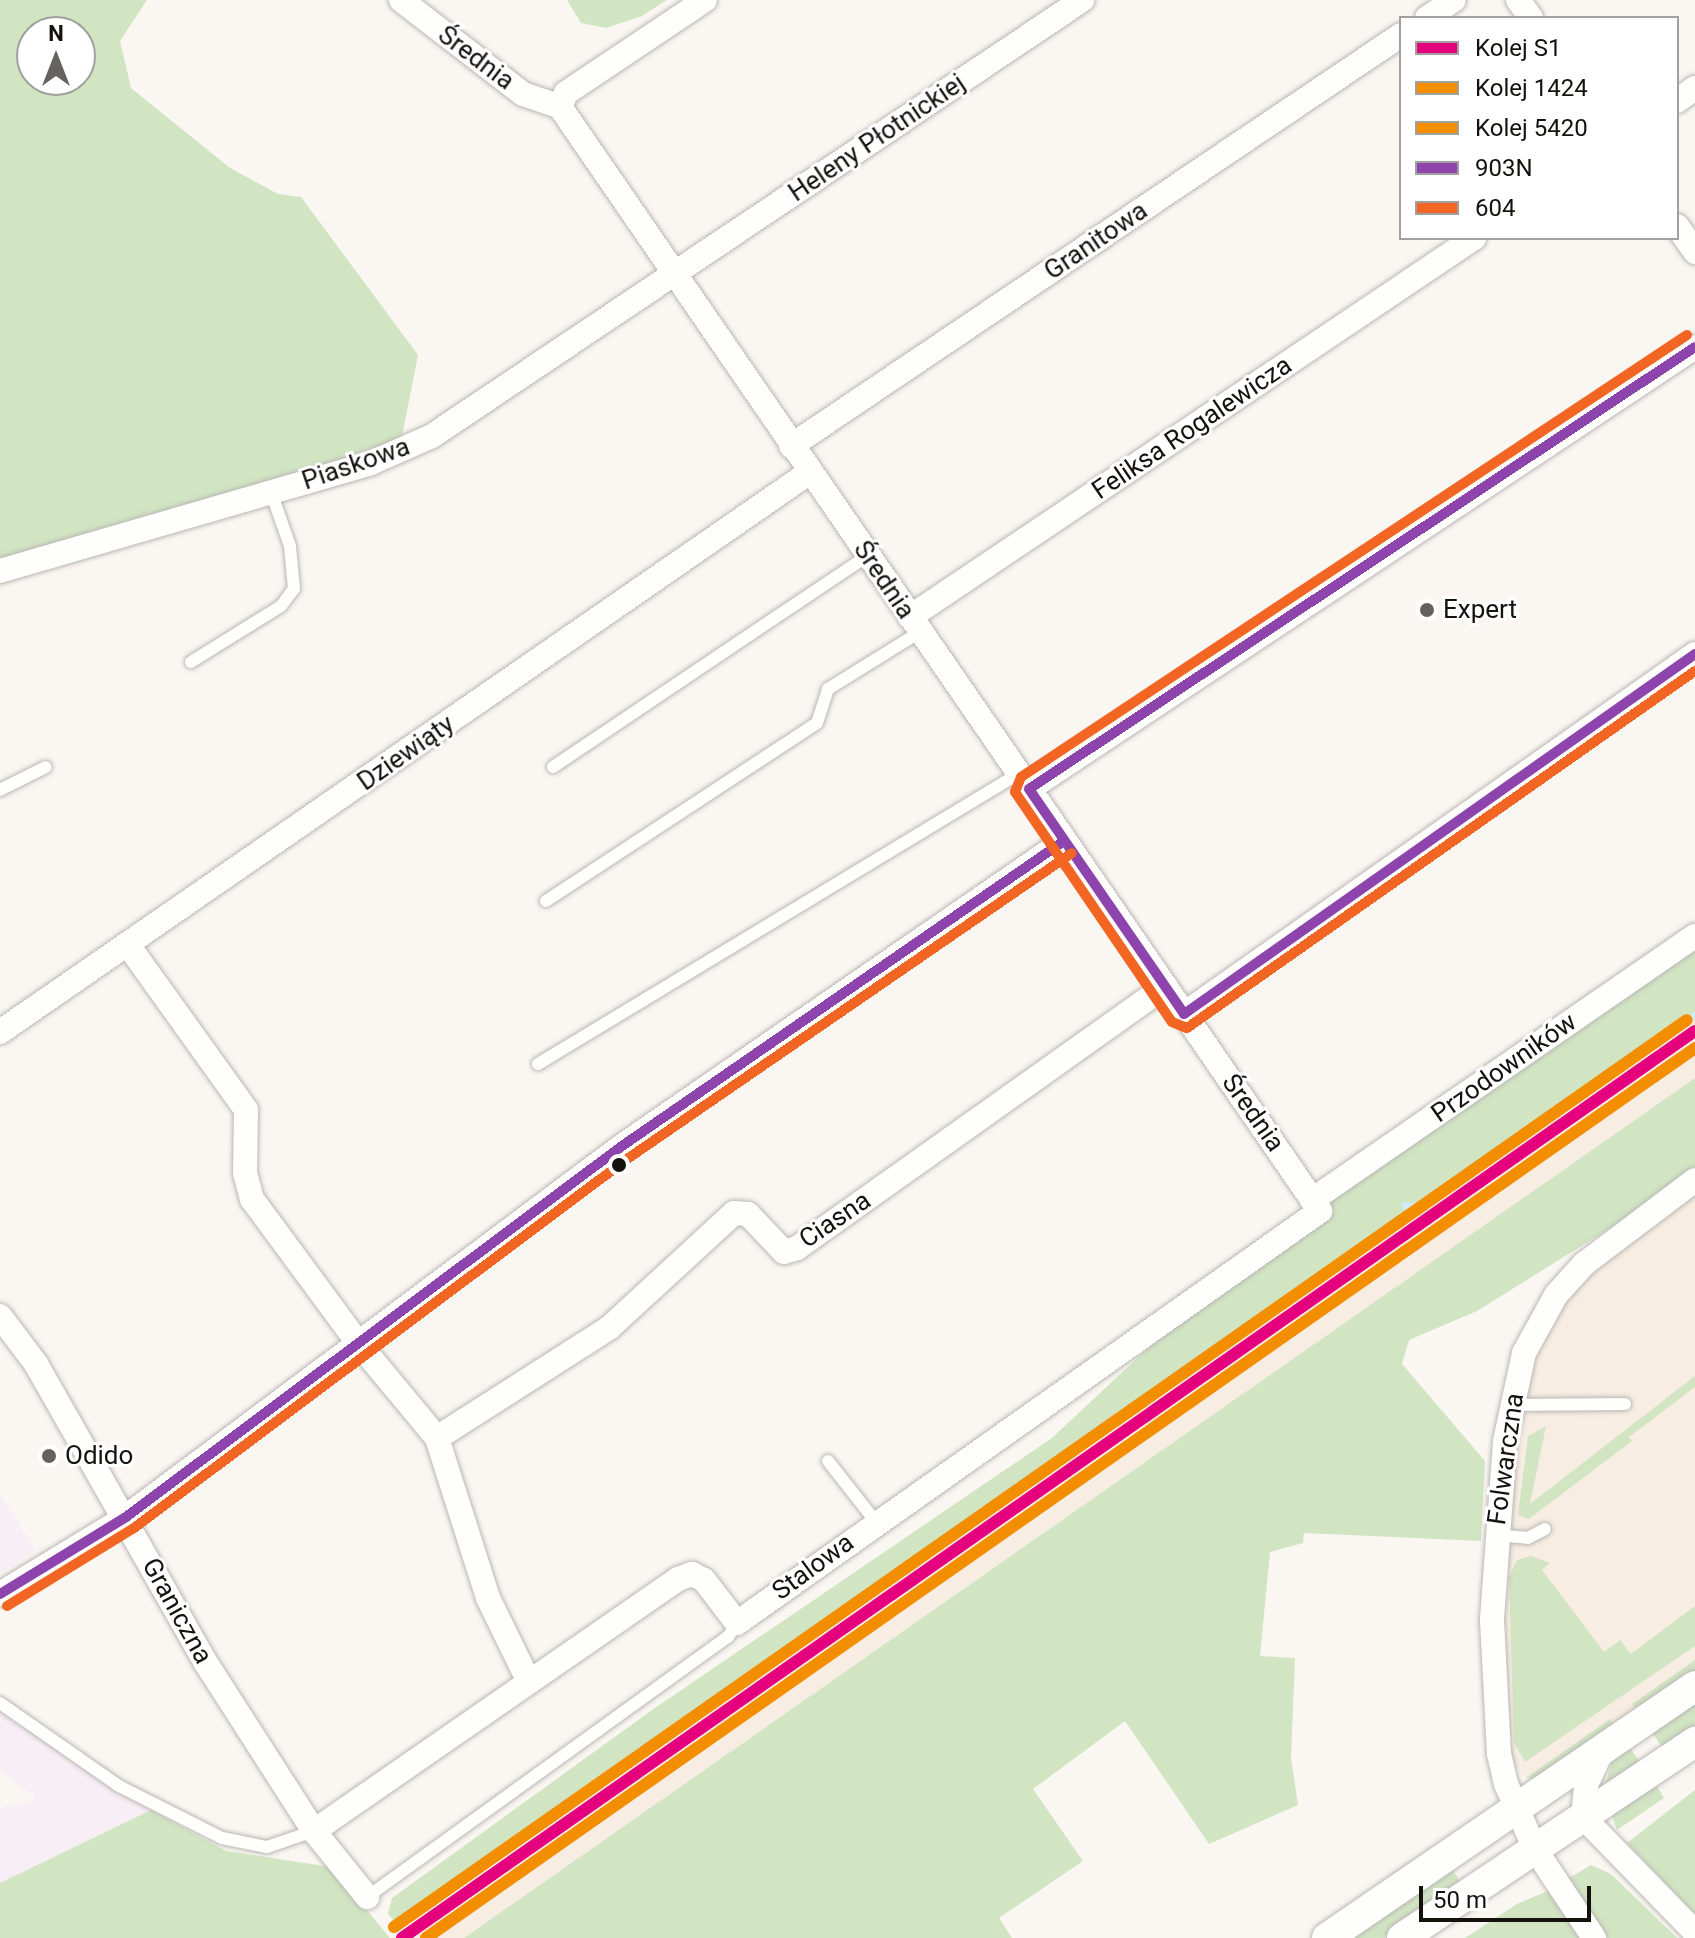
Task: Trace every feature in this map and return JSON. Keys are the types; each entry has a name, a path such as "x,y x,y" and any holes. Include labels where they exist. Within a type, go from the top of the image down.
{"street":[{"name":"Średnia","path":"401,0 523,94 560,107 673,276 1316,1205"},
{"path":"560,107 566,93 705,0"},
{"name":"Heleny Płotnickiej","path":"673,276 1082,0"},
{"path":"1430,16 1454,0"},
{"name":"Granitowa","path":"791,446 1399,36"},
{"path":"1679,229 1695,252"},
{"name":"Feliksa Rogalewicza","path":"915,625 1471,240"},
{"name":"Piaskowa","path":"0,571 371,463 432,436 673,276"},
{"path":"1023,782 1695,347"},
{"name":"Dziewiąty","path":"0,1032 810,472"},
{"path":"1184,1014 1695,654"},
{"path":"0,1594 126,1517 622,1146 1064,841"},
{"name":"Przodowników","path":"1316,1205 1695,936"},
{"path":"128,945 246,1110 245,1173 252,1199 359,1344 437,1438 488,1598 529,1682"},
{"name":"Ciasna","path":"437,1438 609,1328 734,1213 748,1214 784,1252 797,1248 1165,986"},
{"name":"Folwarczna","path":"1594,1938 1535,1849 1516,1811 1502,1771 1496,1723 1495,1535 1510,1405 1535,1328 1568,1279 1695,1180"},
{"name":"Stalowa","path":"737,1623 1316,1205"},
{"name":"Graniczna","path":"0,1316 36,1364 126,1517 206,1663 314,1831 367,1897"},
{"path":"314,1831 692,1574 737,1623"},
{"path":"1327,1938 1695,1686"},
{"path":"1402,1938 1695,1742"},
{"path":"1601,1753 1586,1785 1583,1817 1695,1932"}],"lane":[{"path":"191,662 281,606 294,589 290,546 271,492"},
{"path":"553,767 867,556"},
{"path":"546,901 817,723 828,689 915,625"},
{"path":"0,790 46,767"},
{"path":"538,1064 1023,782"},
{"path":"1510,1405 1625,1404"},
{"path":"828,1461 876,1522"},
{"path":"1495,1535 1528,1538 1545,1529"},
{"path":"367,1897 728,1637 737,1623"},
{"path":"0,1703 119,1786 222,1838 267,1847 314,1831"}],"shaded area":[{"path":"1695,1018 1695,1078 464,1938 391,1938"},
{"path":"1695,1193 1695,1672 1537,1779 1526,1778 1511,1760 1503,1626 1519,1397 1543,1331 1579,1283"},
{"path":"0,1494 36,1551 0,1573"},
{"path":"0,1713 151,1810 0,1883 0,1808 37,1799 0,1770"}],"green space":[{"path":"0,0 147,0 120,41 131,88 230,168 278,194 301,197 418,355 401,441 0,561"},
{"path":"567,0 667,0 642,16 606,28 581,23"},
{"path":"1695,945 1695,1018 400,1928 388,1914 392,1898 652,1710 1052,1438 1147,1349 1257,1262 1329,1217 1334,1189"},
{"path":"1695,1078 1695,1167 1644,1207 1477,1311 1409,1340 1402,1364 1485,1461 1481,1541 1304,1533 1303,1543 1270,1552 1260,1656 1295,1658 1291,1758 1298,1805 1209,1844 1125,1721 1033,1789 1083,1861 999,1918 1012,1938 464,1938"},
{"path":"1695,1376 1695,1387 1629,1437 1632,1441 1529,1519 1518,1515 1528,1436 1546,1426 1530,1504"},
{"path":"1531,1556 1550,1563 1542,1570 1604,1652 1620,1640 1631,1654 1695,1606 1695,1646 1525,1762 1514,1743 1509,1577 1517,1560"},
{"path":"1695,1660 1695,1672 1638,1713 1632,1704"},
{"path":"1695,1700 1695,1728 1664,1750 1651,1731"},
{"path":"1610,1719 1616,1728 1537,1779 1526,1778"},
{"path":"1629,1747 1642,1765 1604,1788 1612,1762"},
{"path":"1655,1783 1664,1798 1617,1830 1612,1816"},
{"path":"1695,1790 1695,1914 1627,1843"},
{"path":"151,1810 226,1851 331,1867 390,1938 0,1938 0,1883"},
{"path":"1591,1865 1611,1874 1677,1938 1608,1938 1569,1878"},
{"path":"1451,1867 1462,1885 1383,1938 1346,1938"},
{"path":"1548,1891 1580,1938 1465,1938 1517,1904"}],"waterway":[{"path":"1405,1205 1418,1208 1695,1015"}],"rail line":[{"name":"5420","path":"394,1927 1687,1020"},
{"name":"S1","path":"402,1938 1695,1031"},
{"name":"1424","path":"426,1938 1695,1048"}],"transit line":[{"name":"604","path":"1687,335 1021,777 1015,792 1172,1022 1187,1028 1695,671"},
{"name":"903N","path":"1695,347 1029,789 1184,1014 1695,654"},
{"name":"903N","path":"0,1594 126,1517 622,1146 1064,841"},
{"name":"604","path":"7,1606 134,1528 630,1157 1072,853"}],"place":[{"name":"Expert","path":"1427,610"},
{"name":"Odido","path":"49,1456"}]}
